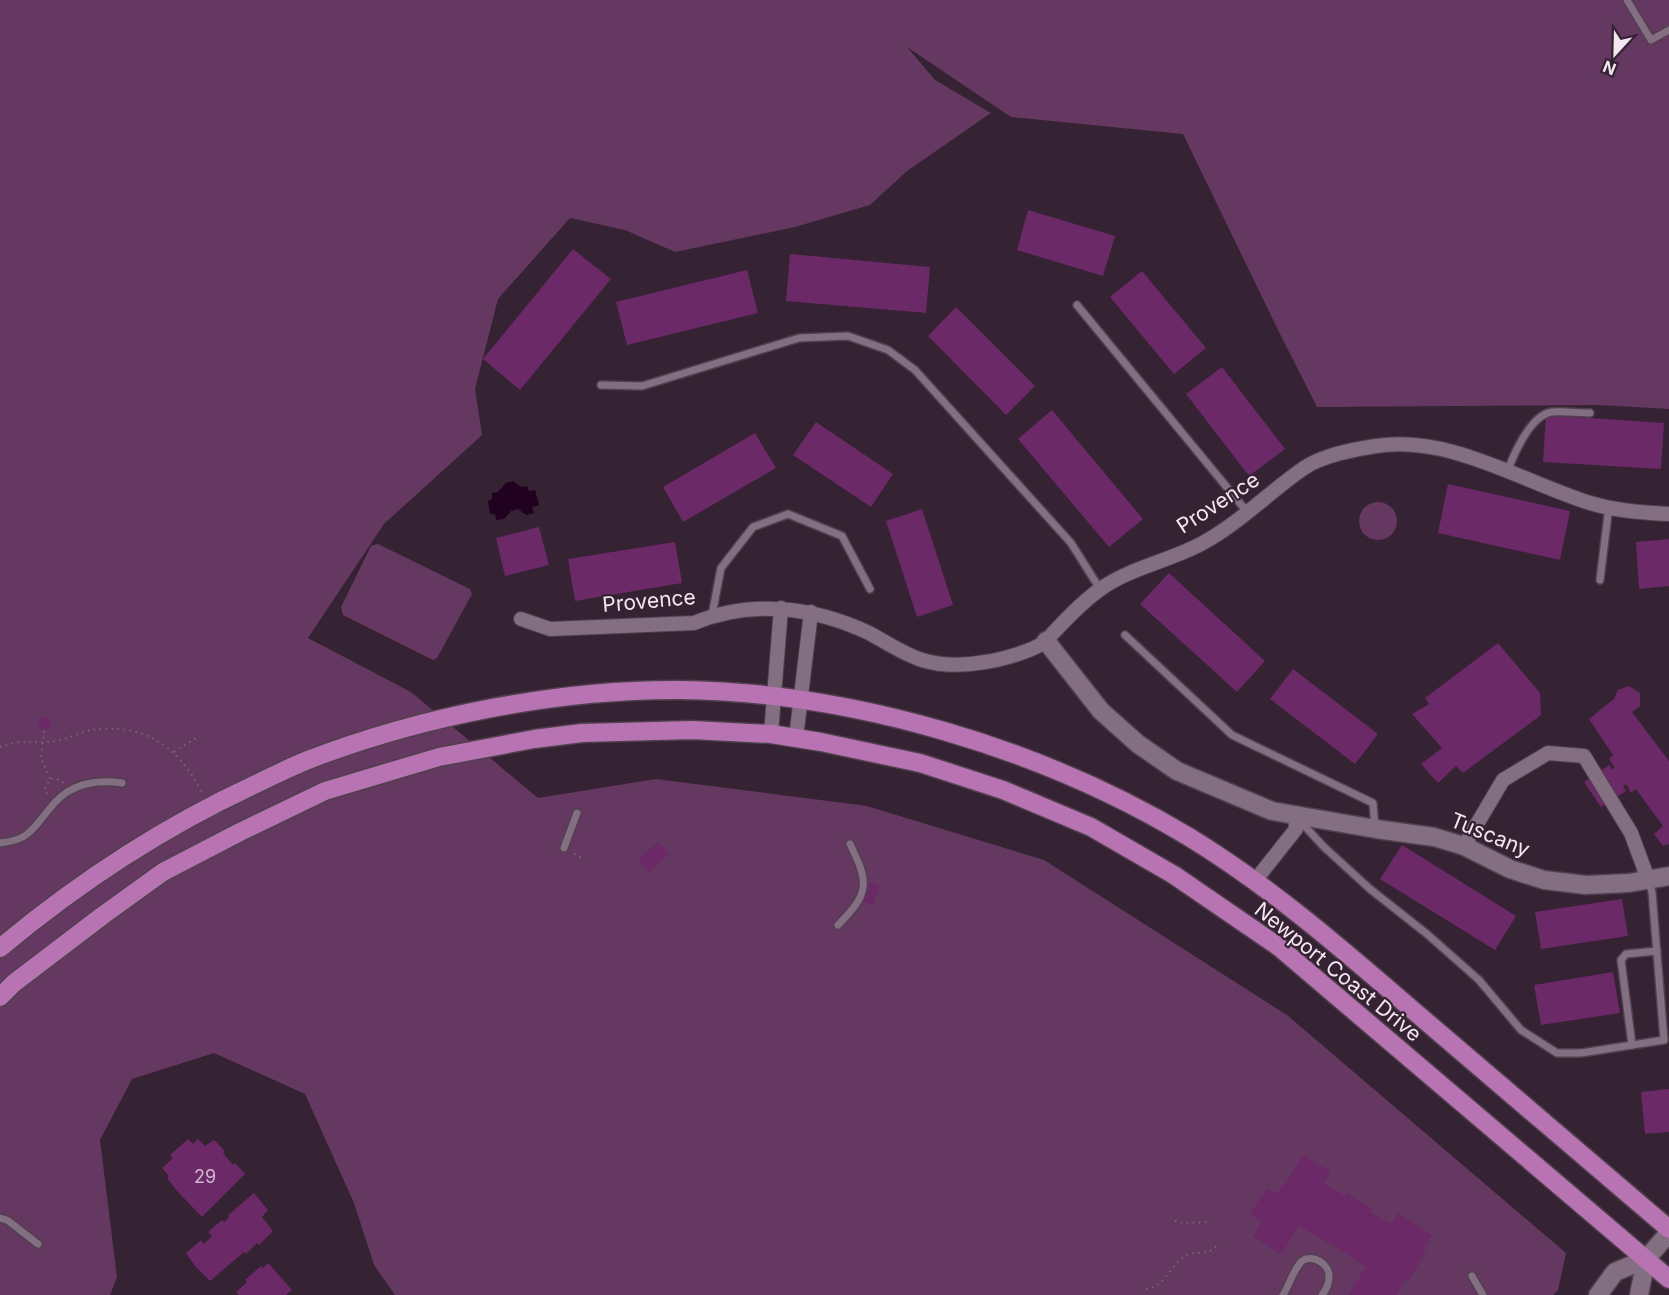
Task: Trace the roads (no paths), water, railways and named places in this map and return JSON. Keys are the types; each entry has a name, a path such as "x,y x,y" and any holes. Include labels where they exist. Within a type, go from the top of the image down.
{"main road":[{"name":"Newport Coast Drive","path":"0,948 29,924 131,850 208,806 307,760 398,730 500,706 588,695 681,690 775,696 856,709 948,732 1034,761 1116,798 1189,837 1308,921 1669,1231"},
{"name":"Newport Coast Drive","path":"0,997 14,983 163,872 325,791 439,757 534,738 582,733 692,730 771,734 796,738 920,763 1003,790 1091,827 1174,875 1279,947 1669,1279"}],"street":[{"name":"Provence","path":"521,619 550,629 694,623 712,615 781,608 811,612 832,618 921,660 956,666 988,662 1046,641 1100,590 1201,544 1248,513 1306,466 1342,453 1377,446 1414,444 1452,451 1592,504 1669,514"},
{"path":"771,734 781,608"},
{"path":"796,738 811,612"},
{"name":"Tuscany","path":"1046,641 1101,711 1138,744 1177,771 1272,811 1376,830 1434,837 1464,846 1510,869 1544,880 1587,885 1629,883 1669,876"},
{"path":"1464,846 1503,780 1548,753 1584,756 1631,833 1648,879"},
{"path":"1254,882 1296,828 1295,815"},
{"path":"1598,1295 1615,1272 1646,1259 1669,1231"},
{"path":"1639,1295 1646,1259"}],"lane":[{"path":"1628,0 1651,40 1669,30"},
{"path":"1077,305 1248,513"},
{"path":"601,385 642,386 799,338 848,336 888,350 915,370 1071,543 1100,590"},
{"path":"1507,472 1517,446 1533,423 1549,412 1590,413"},
{"path":"1600,580 1609,506"},
{"path":"712,615 721,568 753,527 788,514 842,536 870,589"},
{"path":"1125,635 1232,735 1373,803 1376,830"},
{"path":"0,843 12,841 27,834 53,804 68,791 102,780 122,783"},
{"path":"564,848 577,813"},
{"path":"1295,815 1324,847 1370,889 1479,980 1521,1030 1557,1053 1581,1053 1664,1040 1652,892 1648,879"},
{"path":"838,925 854,909 865,881 863,871 850,844"},
{"path":"1632,1045 1621,960 1626,954 1657,951"},
{"path":"0,1218 7,1220 38,1244"},
{"path":"1283,1295 1301,1262 1309,1258 1319,1261 1327,1268 1330,1275 1322,1295"},
{"path":"1472,1276 1483,1295"}]}
